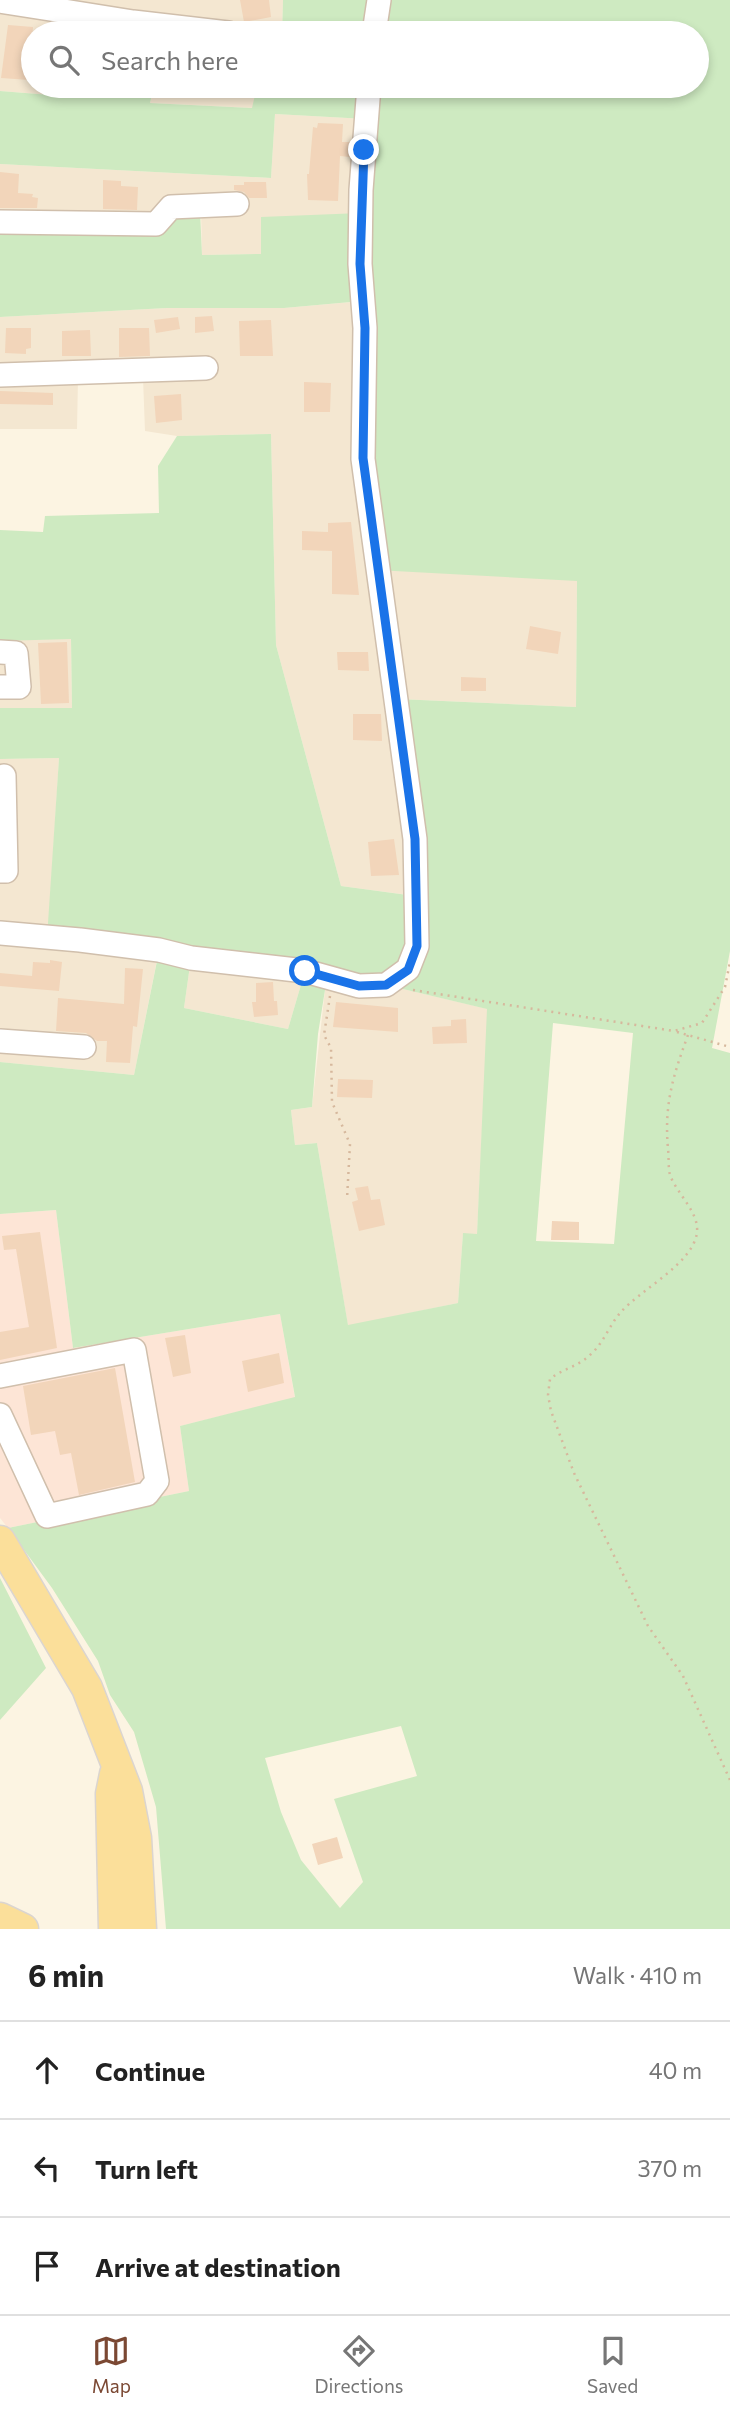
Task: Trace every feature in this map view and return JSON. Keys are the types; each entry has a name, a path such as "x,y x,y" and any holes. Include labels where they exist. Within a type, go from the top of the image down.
{"main road":[{"path":"0,1541 87,1688 127,1791 133,1812 135,1926"},
{"path":"94,1929 106,1915 114,1898 111,1794 117,1767"},
{"path":"114,1898 135,1926"},
{"path":"0,1918 23,1929"}],"street":[{"path":"376,21 379,0"},
{"path":"0,1 127,21"},
{"path":"0,933 159,950 191,958 305,971 359,986 386,985 408,970 417,946 415,839 363,458 365,328 360,264 361,190 368,98"},
{"path":"0,222 156,224 171,207 237,204"},
{"path":"0,375 206,369"},
{"path":"0,652 16,653 19,687 0,687"},
{"path":"0,872 6,871 4,776"},
{"path":"0,1041 84,1046"},
{"path":"0,1376 134,1350 157,1481 147,1493 47,1516 0,1415"}],"path":[{"path":"674,1031 702,1023 725,987 730,962"},
{"path":"333,979 324,1035 331,1048 332,1102 350,1144 347,1199"},
{"path":"386,985 674,1031 730,1047"},
{"path":"688,1035 672,1079 665,1121 670,1174 695,1221 697,1233 692,1247 683,1258 621,1311 600,1345 588,1357 559,1371 550,1379 548,1395 551,1411 574,1473 648,1626 683,1676 730,1780"}],"shaded area":[{"path":"0,0 283,0 282,21 107,21 71,14 70,21 21,21 21,93 0,91"},
{"path":"151,98 255,98 253,108 150,103"},
{"path":"275,114 366,119 361,214 261,254 202,255 201,210 159,227 0,223 0,164 271,178"},
{"path":"363,301 577,580 576,707 399,699 416,896 341,886 276,645 271,434 177,436 145,431 143,378 78,379 77,429 0,429 0,317 167,308 284,308"},
{"path":"71,638 72,708 0,708 0,641"},
{"path":"59,758 48,937 159,950 134,1075 0,1062 0,759"},
{"path":"191,958 305,971 288,1029 184,1008"},
{"path":"386,985 488,1009 477,1235 463,1234 458,1303 348,1326 317,1143 295,1145 291,1110 312,1107 325,990"},
{"path":"56,1210 73,1348 280,1314 295,1398 180,1426 189,1491 8,1528 0,1518 0,1214"}],"green space":[{"path":"283,0 730,0 730,951 712,1048 730,1053 730,1929 166,1929 156,1807 134,1732 110,1695 98,1661 52,1588 8,1528 189,1491 180,1426 295,1397 280,1314 73,1348 56,1210 0,1214 0,1062 134,1075 159,951 47,938 59,758 0,759 0,708 72,708 71,639 0,641 0,530 43,532 45,516 159,513 158,466 177,436 271,434 276,645 341,886 415,896 398,699 576,707 577,581 376,570 362,301 284,308 167,308 0,317 0,223 159,227 171,210 200,210 202,255 261,254 261,217 361,213 366,119 275,114 271,178 0,164 0,91 21,93 21,98 151,98 150,103 252,108 254,98 709,98 709,21 282,21","holes":["191,958 305,971 288,1029 184,1008","386,985 487,1009 477,1234 463,1233 458,1303 348,1325 317,1143 295,1145 291,1110 312,1107 325,990","553,1023 633,1033 614,1244 536,1241","401,1726 417,1776 334,1799 363,1882 340,1908 301,1860 281,1812 265,1758"]},
{"path":"0,1578 46,1668 0,1720"}],"building":[{"path":"240,0 269,0 271,17 244,21"},
{"path":"8,25 21,26 21,79 1,78"},
{"path":"318,123 343,124 342,142 351,142 350,157 340,156 338,201 308,200 307,174 313,127 317,128"},
{"path":"0,172 19,174 18,193 33,194 32,197 38,198 37,208 0,208"},
{"path":"103,180 121,181 121,186 138,187 137,210 103,209"},
{"path":"244,182 266,182 267,198 249,198 244,192 234,190 234,185 244,185"},
{"path":"212,316 214,331 195,333 195,317"},
{"path":"178,317 180,329 156,333 154,320"},
{"path":"271,320 273,356 240,356 239,321"},
{"path":"6,328 31,328 31,348 26,349 26,354 5,353"},
{"path":"119,328 149,328 150,356 119,357"},
{"path":"90,330 91,356 62,356 62,331"},
{"path":"304,382 331,383 330,412 304,412"},
{"path":"0,391 53,393 53,405 0,404"},
{"path":"181,394 182,420 156,423 154,396"},
{"path":"351,522 359,595 332,594 332,551 302,550 302,531 328,532 328,523"},
{"path":"530,626 561,632 558,654 526,649"},
{"path":"67,642 69,703 41,704 38,643"},
{"path":"337,652 368,652 369,671 338,670"},
{"path":"461,677 486,678 486,691 461,691"},
{"path":"353,714 381,714 382,741 353,740"},
{"path":"394,839 399,875 371,876 368,842"},
{"path":"50,960 62,962 59,991 0,986 0,973 32,976 33,962 50,963"},
{"path":"125,968 143,969 130,1063 106,1062 107,1041 97,1041 86,1033 56,1031 58,998 124,1004"},
{"path":"273,982 278,1015 254,1017 252,1002 256,1002 256,983"},
{"path":"336,1002 398,1008 398,1032 333,1027"},
{"path":"466,1019 467,1043 433,1044 432,1027 451,1026 451,1020"},
{"path":"338,1079 373,1080 372,1098 337,1097"},
{"path":"368,1186 371,1200 380,1199 385,1225 359,1231 352,1202 358,1200 355,1188"},
{"path":"552,1221 579,1222 579,1240 551,1240"},
{"path":"40,1232 57,1348 0,1360 0,1332 29,1327 16,1249 4,1250 2,1236"},
{"path":"185,1335 191,1373 173,1377 165,1338"},
{"path":"279,1353 284,1383 248,1392 242,1361"},
{"path":"115,1368 135,1482 79,1495 71,1453 60,1455 55,1431 31,1435 23,1386"},
{"path":"337,1837 343,1858 318,1865 312,1844"}],"route":[{"path":"305,971 359,986 386,985 408,970 417,946 415,839 363,458 365,328 360,264 364,150"}]}
